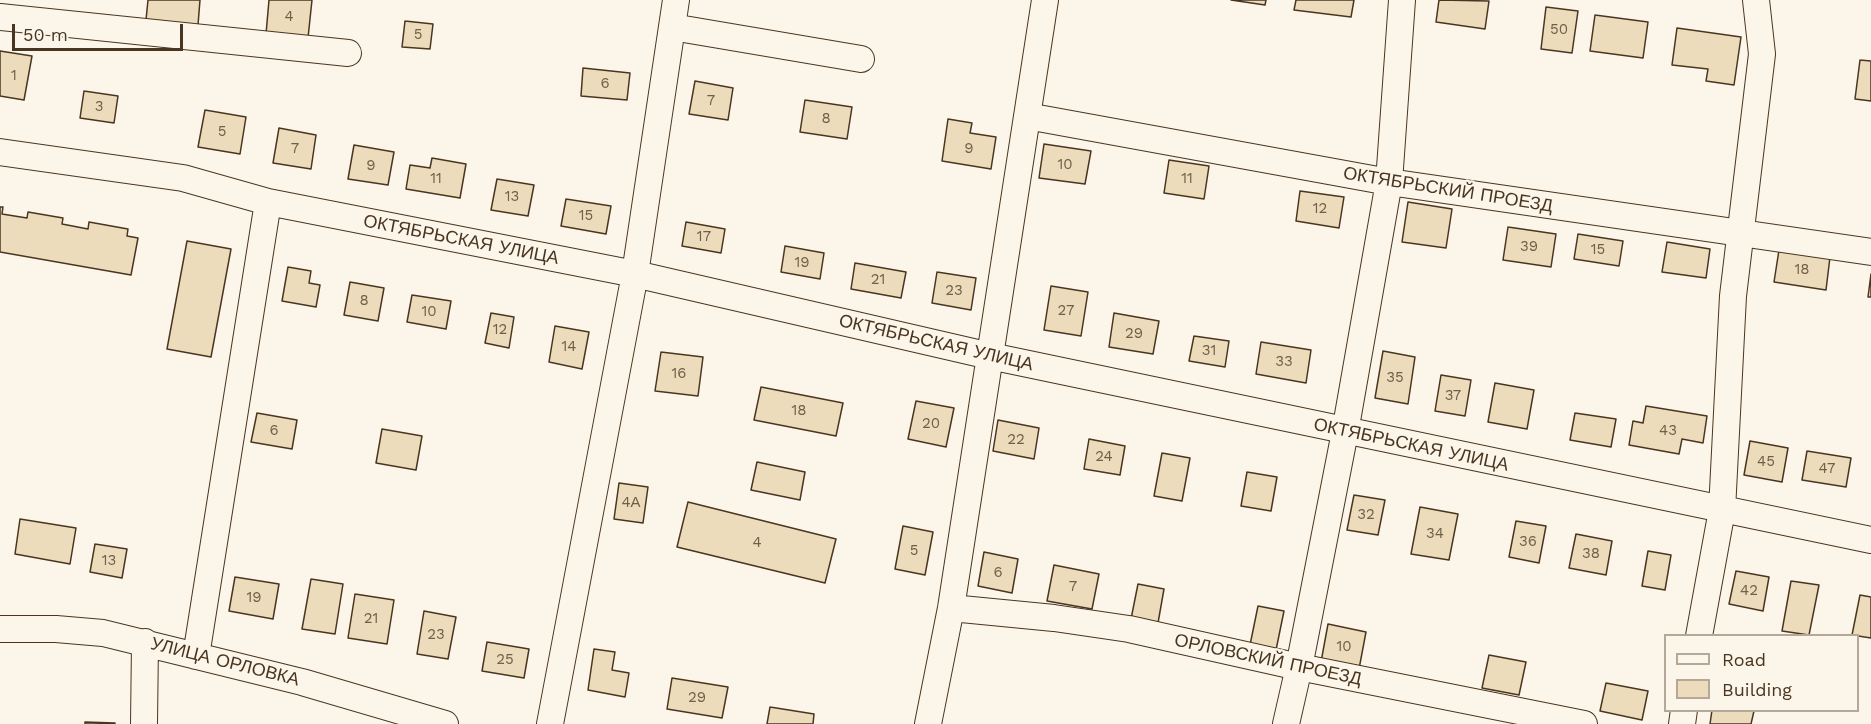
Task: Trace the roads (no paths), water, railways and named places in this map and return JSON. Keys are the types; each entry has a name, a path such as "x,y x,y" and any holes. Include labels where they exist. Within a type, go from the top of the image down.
{"street":[{"path":"550,724 636,274 676,0"},
{"path":"928,724 951,608 1045,0"},
{"path":"1286,724 1345,432 1389,183 1402,0"},
{"path":"1698,634 1722,510 1733,296 1762,54 1756,0"},
{"path":"0,17 348,53"},
{"path":"672,27 861,59"},
{"name":"ОКТЯБРЬСКИЙ ПРОЕЗД","path":"1027,116 1389,183 1871,252"},
{"name":"ОКТЯБРЬСКАЯ УЛИЦА","path":"0,152 183,178 268,202 636,274 990,356 1345,432 1871,540"},
{"path":"196,656 268,202"},
{"name":"ОРЛОВСКИЙ ПРОЕЗД","path":"951,608 1054,618 1129,629 1299,667 1584,724"},
{"name":"УЛИЦА ОРЛОВКА","path":"0,629 56,628 103,633 302,682 445,724"},
{"path":"144,724 145,642"}]}
